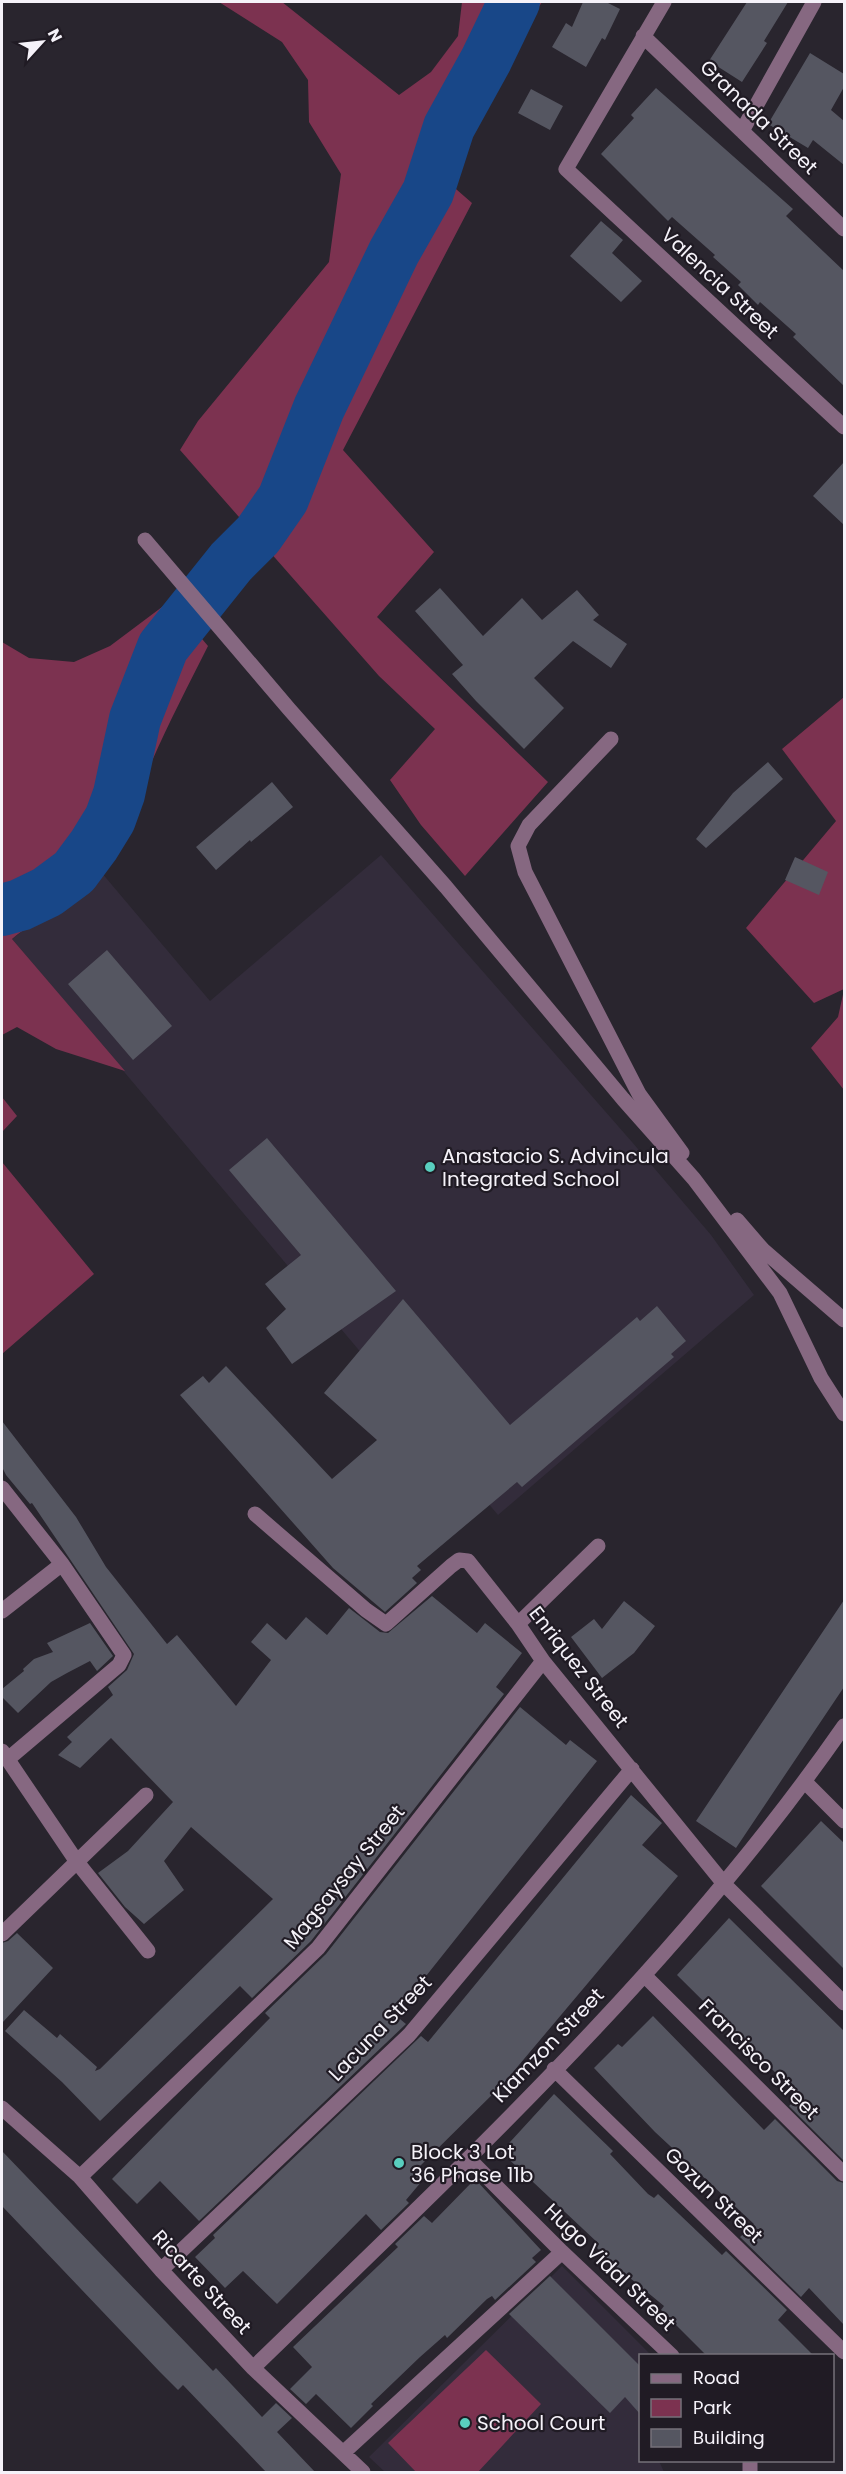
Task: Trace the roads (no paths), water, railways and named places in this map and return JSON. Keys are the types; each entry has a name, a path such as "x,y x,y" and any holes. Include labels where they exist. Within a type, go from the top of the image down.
{"street":[{"path":"643,36 664,2"},
{"path":"742,131 814,2"},
{"name":"Granada Street","path":"643,36 742,131 842,222"},
{"name":"Valencia Street","path":"643,36 566,169 844,427"},
{"path":"145,540 238,650 446,887 622,1099 694,1179 780,1293 821,1378 844,1414"},
{"path":"611,739 529,825 518,846 525,872 639,1094 693,1167 762,1250 844,1320"},
{"path":"2,1488 62,1564 124,1655 122,1660 5,1755 77,1862 148,1951"},
{"name":"Enriquez Street","path":"255,1514 382,1623 389,1622 459,1560 468,1561 518,1624 543,1661 725,1885 844,2003"},
{"path":"518,1624 598,1546"},
{"path":"2,1611 62,1564"},
{"name":"Magsaysay Street","path":"80,2177 318,1948 543,1661"},
{"name":"Kiamzon Street","path":"253,2368 469,2158 644,1975 725,1885 806,1782 844,1726"},
{"name":"Lacuna Street","path":"161,2270 409,2035 632,1768"},
{"path":"806,1782 844,1821"},
{"path":"2,1934 146,1795"},
{"name":"Francisco Street","path":"644,1975 844,2174"},
{"name":"Gozun Street","path":"554,2069 844,2352"},
{"name":"Ricarte Street","path":"7,2113 80,2177 161,2270 253,2368 363,2472"},
{"name":"Hugo Vidal Street","path":"469,2158 562,2252 671,2354"},
{"path":"343,2453 562,2252"}],"waterway":[{"path":"2,910 20,905 47,892 74,872 110,819 119,794 135,719 163,647 231,562 258,535 283,499 319,408 394,252 428,192 449,127 486,60 514,2"}],"place":[{"name":"Anastacio S. Advincula Integrated School","path":"430,1167"},
{"name":"Block 3 Lot 36 Phase 11b","path":"399,2163"},
{"name":"School Court","path":"465,2423"}]}
